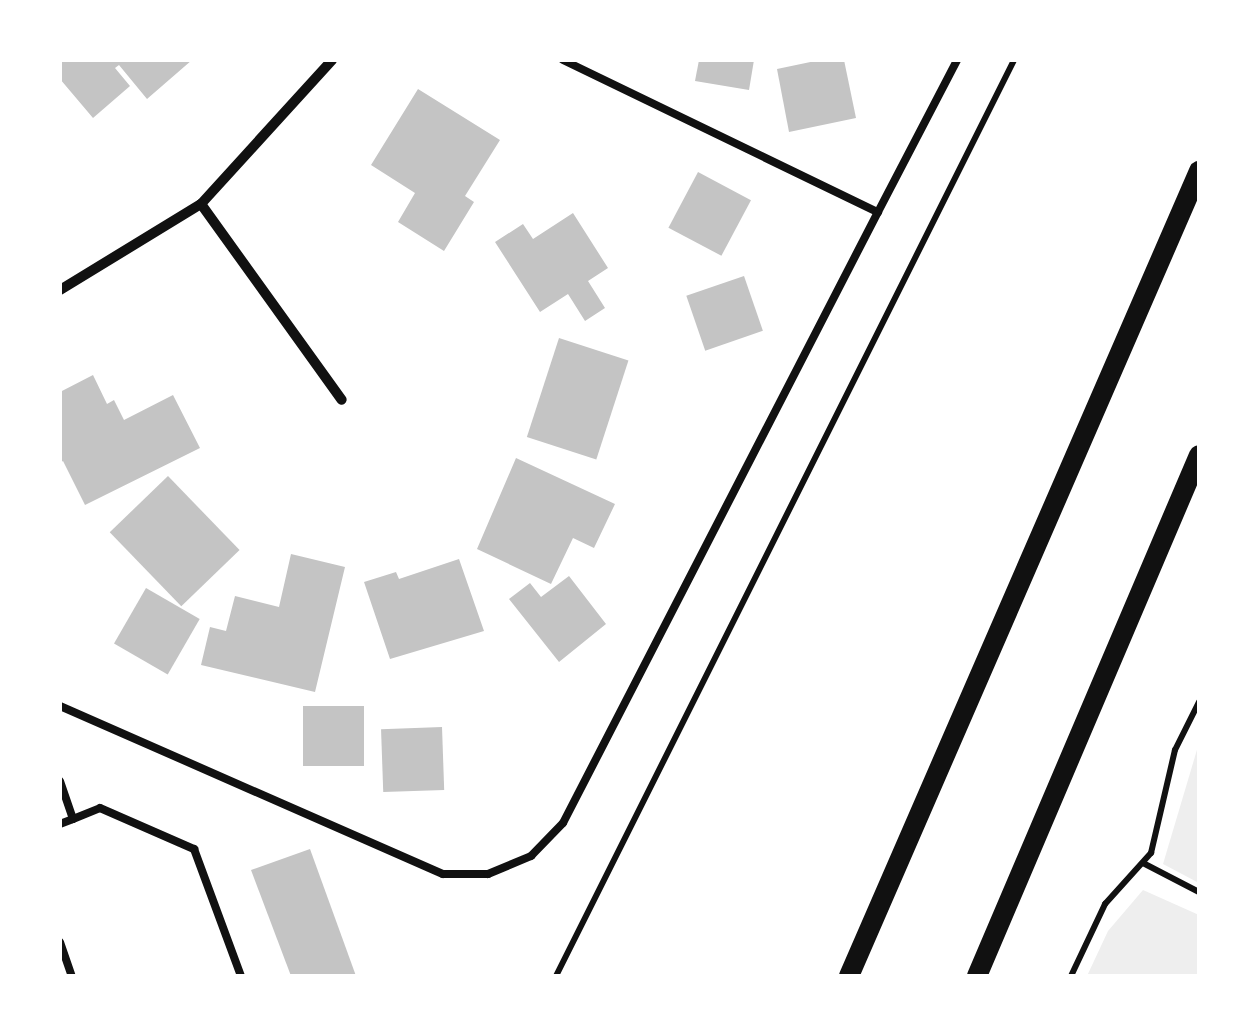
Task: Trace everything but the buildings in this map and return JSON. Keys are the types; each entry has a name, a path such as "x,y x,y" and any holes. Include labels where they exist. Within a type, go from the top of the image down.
{"main road":[{"path":"849,976 1199,171"},
{"path":"977,976 1199,455"}],"street":[{"path":"60,290 202,204 332,60"},
{"path":"202,204 342,400"}],"lane":[{"path":"563,60 878,212"},
{"path":"60,706 443,874 488,874 531,856 563,823 957,60"},
{"path":"60,782 73,818"},
{"path":"60,824 100,808 194,849 241,976"},
{"path":"60,942 72,976"}],"path":[{"path":"556,976 1014,60"},
{"path":"1070,976 1104,904 1143,863 1159,830 1175,750 1199,702"},
{"path":"1143,863 1199,892"}],"shaded area":[{"path":"1199,743 1199,883 1163,864"},
{"path":"1143,890 1199,915 1199,976 1087,976 1108,931"}]}
